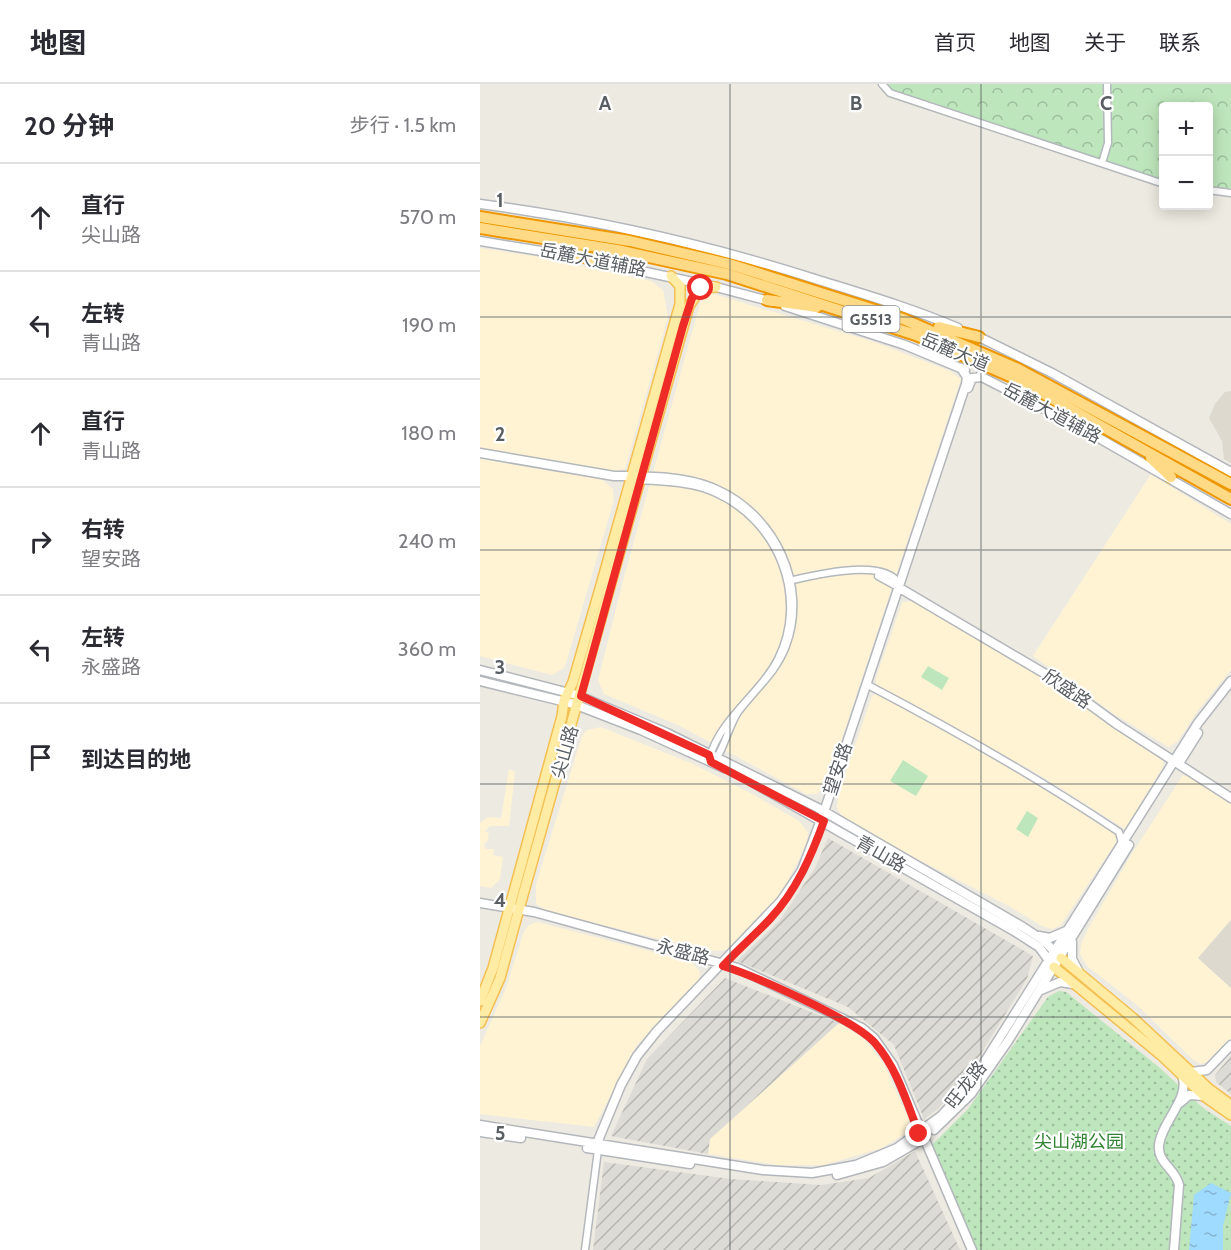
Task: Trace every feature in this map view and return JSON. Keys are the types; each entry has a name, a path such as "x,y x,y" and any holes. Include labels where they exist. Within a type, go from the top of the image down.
{"highway":[{"name":"岳麓大道","path":"480,217 630,241 729,264 903,319 1016,368 1231,484"},
{"name":"岳麓大道","path":"480,228 617,250 727,274 916,335 999,370 1231,499"},
{"path":"530,235 595,261"},
{"path":"767,300 846,311"},
{"path":"903,319 979,337"},
{"path":"1137,446 1171,477"}],"main road":[{"name":"岳麓大道辅路","path":"480,204 622,227 727,252 887,301 979,337 1052,373 1231,472"},
{"name":"岳麓大道辅路","path":"480,241 595,261 716,286 767,300 905,345 982,377 1171,477 1231,514"},
{"name":"尖山路","path":"480,1001 515,910 580,701 681,298 679,283 671,276"},
{"name":"尖山路","path":"480,1023 500,978 566,696 689,306 701,288 716,286"},
{"name":"望安路","path":"900,586 966,384 967,376 961,368"},
{"name":"望安路","path":"597,1147 637,1056 657,1031 782,902 802,870 824,817 970,381 982,377"},
{"path":"480,454 636,478"},
{"name":"欣盛路","path":"900,586 1059,682 1118,725 1178,760 1231,796"},
{"name":"青山路","path":"480,670 580,701 641,730 713,758 824,817 1031,937 1058,954 1231,1115"},
{"name":"青山路","path":"480,681 566,696"},
{"name":"旺龙路","path":"480,1125 766,1176 802,1178 848,1173 874,1166 952,1114 974,1089 1038,992 1051,964 1076,934 1204,714 1231,681"},
{"name":"旺龙路","path":"1058,954 1071,926 1132,829 1178,760 1231,689"},
{"name":"永盛路","path":"480,904 515,910 723,964 758,976 845,1018 874,1038 894,1065 921,1136 970,1250"},
{"path":"1038,976 1039,952 1031,937 1056,936 1071,926"},
{"path":"1076,934 1071,947 1072,959 1083,977"},
{"name":"青山路","path":"1031,937 1051,964 1187,1073"},
{"name":"旺龙路","path":"921,1136 953,1106 970,1085 1038,976 1051,964"},
{"path":"1038,992 1047,985 1060,982 1077,986"},
{"path":"1175,1250 1179,1185 1177,1178 1162,1161 1159,1148 1173,1110 1183,1094 1187,1073 1207,1070 1231,1047"},
{"path":"1175,1250 1181,1186 1179,1176 1165,1160 1162,1142 1183,1098 1207,1093 1209,1073 1231,1047"},
{"name":"青山路","path":"1207,1093 1231,1105"},
{"name":"旺龙路","path":"480,1132 597,1147"}],"street":[{"path":"882,84 890,93 1159,182"},
{"path":"1102,163 1108,143 1107,84"},
{"path":"1213,191 1231,193"},
{"path":"636,478 701,487 740,506 772,542 790,582 792,617 786,648 769,677 735,717 713,758"},
{"path":"790,582 858,570 894,577 900,586"},
{"path":"867,684 1029,771 1121,831 1126,832 1132,829"},
{"path":"867,684 1049,786 1119,832 1122,838 1121,846"},
{"path":"585,1250 597,1147"}],"shaded area":[{"path":"480,248 533,256 651,281 663,290 668,317 625,469 615,471 480,448"},
{"path":"710,293 874,342 950,371 961,379 827,784 817,794 806,794 680,726 604,694 598,680 624,577 700,303"},
{"path":"1231,391 1231,463 1224,459 1222,441 1209,418 1215,404 1225,392"},
{"path":"480,459 601,479 613,489 614,500 567,660 564,668 552,675 480,656"},
{"path":"1151,474 1231,524 1231,670 1199,709 1178,741 1169,747 1114,714 1033,656"},
{"path":"913,601 1066,690 1163,759 1163,767 1125,829 1030,769 979,744 876,685 876,678 901,606 903,602"},
{"path":"876,694 1027,775 1118,835 1117,841 1060,926 1052,929 1042,926 1007,905 874,837 841,815 837,807 838,795 872,696"},
{"path":"601,727 693,764 799,821 808,832 807,843 783,891 762,916 726,950 707,951 547,911 536,904 536,884 582,736 587,730"},
{"path":"509,769 515,772 509,826 490,826 485,831 489,833 488,840 484,844 486,849 494,849 493,855 503,857 500,879 491,888 480,886 480,823 488,817 501,818"},
{"path":"1183,775 1193,778 1231,803 1231,920 1198,958 1231,988 1231,1038 1209,1061 1201,1064 1192,1059 1138,1006 1087,966 1080,954 1081,944 1088,929 1131,855"},
{"path":"828,838 1033,956 1027,979 969,1073 938,1109 924,1119 894,1045 848,1007 737,961 780,920 815,868"},
{"path":"1231,920 1231,988 1198,958"},
{"path":"537,922 692,962 700,972 699,981 637,1045 594,1127 480,1114 480,1046 506,988 524,931 529,925"},
{"path":"725,978 839,1023 710,1139 708,1154 611,1136 647,1059"},
{"path":"839,1023 864,1039 884,1064 909,1120 908,1132 882,1148 824,1165 778,1165 708,1154 710,1139"},
{"path":"1231,1056 1231,1094 1216,1082 1215,1075"},
{"path":"915,1151 960,1250 593,1250 604,1162 731,1179 821,1185 869,1178"}],"green space":[{"path":"887,84 1231,84 1231,191 1213,190 1213,102 1159,102 1159,183 900,97"},
{"path":"928,666 949,678 942,690 921,677"},
{"path":"903,760 928,776 916,796 890,781"},
{"path":"1027,811 1038,818 1028,837 1016,829"},
{"name":"尖山湖公园","path":"1059,991 1066,992 1160,1068 1203,1108 1231,1126 1231,1250 976,1250 932,1145 968,1109 1048,997"}],"water":[{"path":"1211,1183 1231,1193 1223,1226 1223,1250 1189,1250 1194,1195"}],"route":[{"path":"701,288 692,298 683,326 581,696 667,733 709,755 711,762 824,821 812,855 795,887 769,920 723,966 757,979 844,1021 873,1040 891,1066 919,1134"}]}
